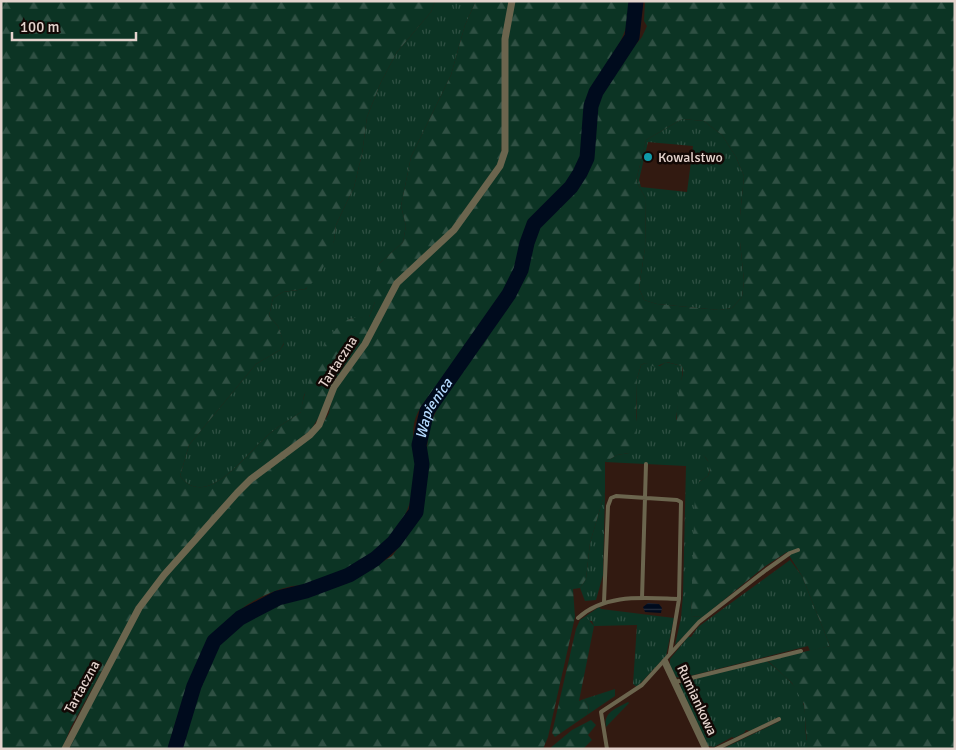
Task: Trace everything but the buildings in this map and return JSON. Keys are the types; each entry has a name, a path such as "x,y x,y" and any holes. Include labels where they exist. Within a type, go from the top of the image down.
{"street":[{"name":"Tartaczna","path":"65,749 128,626 144,600 237,493 251,479 310,435 319,425 334,387 365,344 397,283 454,230 500,166 505,151 506,135 505,39 512,1"},
{"name":"Rumiankowa","path":"665,662 706,749"}],"lane":[{"path":"642,598 646,464"},
{"path":"604,602 609,502 616,496 646,497 681,502 679,599 670,654"},
{"path":"607,749 601,712 632,693 665,662 699,622 766,570 790,553 798,550"},
{"path":"578,618 586,610 604,602 642,598 679,599"},
{"path":"674,682 801,651"},
{"path":"716,749 779,719"}],"green space":[{"path":"1,1 435,1 431,12 397,52 381,82 367,117 362,154 354,187 336,225 334,241 317,279 305,289 283,292 273,298 269,316 278,326 284,343 280,350 256,364 189,445 180,476 190,485 202,487 213,484 225,476 270,433 301,412 311,374 333,333 341,324 350,319 369,317 375,302 369,290 379,264 403,242 406,226 401,206 411,157 451,75 465,25 476,1 510,1 501,159 476,199 439,243 395,282 375,323 311,430 249,478 137,607 71,727 62,749 1,749"},
{"path":"435,1 476,1 465,25 451,75 411,157 401,206 406,226 403,242 379,264 375,302 369,317 349,319 304,395 301,412 270,433 237,466 213,484 202,487 190,485 180,476 189,445 256,364 280,350 284,344 278,326 269,316 273,298 283,292 306,289 334,241 336,225 354,187 362,154 367,117 381,82 397,52 431,12"},
{"path":"514,1 632,1 628,22 617,48 591,87 587,99 584,118 584,148 579,167 568,182 534,215 525,231 510,281 500,300 471,343 418,412 413,432 415,453 414,487 408,508 398,528 384,545 357,566 316,584 292,586 264,596 241,609 222,627 194,671 184,696 168,749 67,749 141,609 156,588 252,480 321,427 329,413 333,392 399,283 440,246 502,167 507,39"},
{"path":"645,1 955,1 955,749 810,749 807,743 804,704 792,683 767,660 830,646 802,576 787,552 764,567 703,617 691,616 695,490 699,482 708,476 710,468 709,462 705,457 687,443 678,432 677,411 683,369 682,366 667,362 655,367 645,363 641,365 637,379 636,444 629,453 617,455 605,462 605,492 590,543 586,579 580,588 573,589 575,617 548,737 543,749 180,749 200,687 218,645 244,621 278,605 322,592 353,580 392,556 410,532 421,513 429,426 442,399 513,298 524,274 531,243 538,227 576,188 591,159 595,108 599,93 642,37 647,26 644,21","holes":["682,119 704,121 722,135 736,157 744,176 740,216 740,242 744,281 742,297 732,308 719,310 657,304 644,300 639,288 645,248 646,199 636,181 646,140"]},
{"path":"682,119 704,121 722,135 736,157 744,176 740,216 740,242 744,281 742,297 732,308 719,310 657,304 644,300 639,288 645,248 646,199 636,181 646,140","holes":["648,142 693,146 687,192 641,187 639,180"]},
{"path":"666,362 682,366 676,419 711,465 708,476 699,482 691,616 703,617 675,645 681,618 683,594 686,466 605,462 617,455 629,453 637,417 637,379 641,365 645,363 660,366"},
{"path":"605,492 603,575 596,600 585,601 580,588 586,579 590,543"},
{"path":"790,560 802,576 830,646 810,651 808,646 682,678 676,677 670,666 670,659 688,637 691,637 698,627"},
{"path":"599,607 601,609 674,618 666,656 637,687 633,684 637,625 594,626 592,621 580,620"},
{"path":"587,618 594,626 579,701 584,699 589,707 587,715 555,737 552,733 576,629 580,620"},
{"path":"767,661 790,681 802,699 805,711 806,734 810,749 722,749 780,721 779,717 750,731 746,730 744,733 714,747 708,746 680,687 681,682"},
{"path":"615,689 615,696 587,715 589,707 584,699"},
{"path":"629,703 606,727 609,714"},
{"path":"591,720 596,725 588,735 592,740 583,749 549,749 572,730"}],"water":[{"path":"648,603 659,604 662,608 661,613 645,612 643,607"}],"waterway":[{"name":"Wapienica","path":"175,749 194,686 214,641 240,618 278,598 306,591 349,575 375,559 394,542 416,512 422,464 419,445 427,411 509,294 521,270 527,243 534,224 571,187 580,173 587,158 591,106 596,92 632,37 636,1"}],"place":[{"name":"Kowalstwo","path":"648,157"}]}
